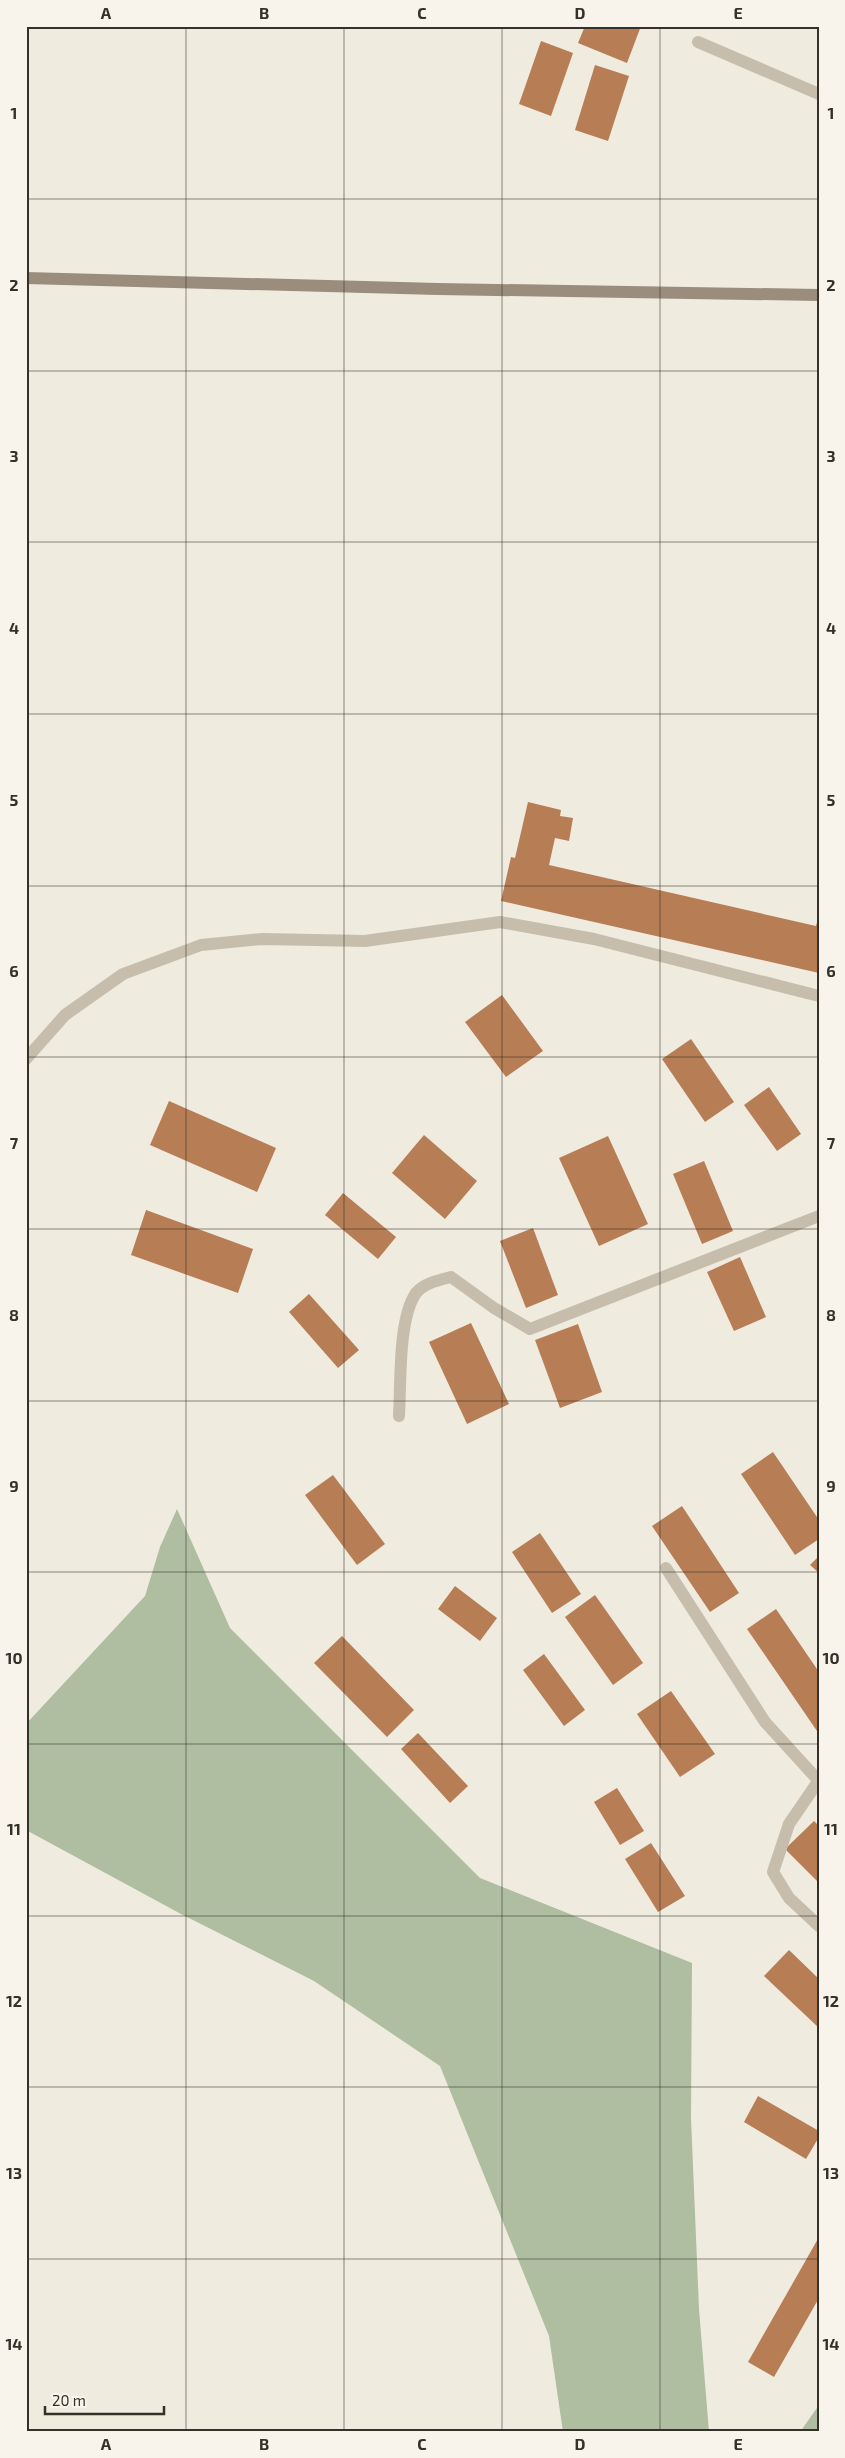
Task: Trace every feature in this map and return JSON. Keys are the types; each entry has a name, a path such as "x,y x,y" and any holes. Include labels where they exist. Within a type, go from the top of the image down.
{"main road":[{"path":"26,278 438,289 819,295"}],"street":[{"path":"698,42 819,94"},
{"path":"26,1059 65,1015 123,974 201,945 262,939 365,941 500,922 594,940 819,996"},
{"path":"399,1416 405,1320 417,1292 432,1282 451,1277 494,1308 530,1329 819,1216"},
{"path":"666,1568 765,1722 818,1780 789,1824 773,1872 789,1898 819,1926"}],"green space":[{"path":"177,1509 230,1628 480,1878 692,1963 691,2118 699,2309 709,2432 563,2432 549,2336 440,2066 314,1981 181,1914 26,1830 26,1724 145,1596 160,1547"},
{"path":"819,2405 819,2432 800,2432"}],"building":[{"path":"585,26 641,26 627,63 578,43"},
{"path":"541,41 573,53 551,116 519,104"},
{"path":"595,65 629,76 608,141 575,130"},
{"path":"528,802 561,810 560,816 573,818 569,841 555,838 549,865 816,926 819,915 819,973 501,901 511,857 515,858"},
{"path":"502,995 543,1051 506,1077 465,1022"},
{"path":"691,1039 734,1102 705,1122 662,1059"},
{"path":"769,1087 801,1134 777,1151 744,1105"},
{"path":"169,1101 276,1148 257,1192 150,1145"},
{"path":"424,1135 477,1181 445,1219 392,1173"},
{"path":"608,1136 648,1224 599,1246 559,1158"},
{"path":"704,1161 733,1231 702,1244 673,1174"},
{"path":"343,1193 396,1237 378,1259 325,1215"},
{"path":"146,1210 253,1249 238,1293 131,1255"},
{"path":"533,1228 558,1295 526,1308 500,1241"},
{"path":"740,1257 766,1317 734,1331 707,1272"},
{"path":"309,1294 359,1350 338,1368 289,1312"},
{"path":"471,1323 509,1404 467,1424 429,1342"},
{"path":"578,1324 602,1392 560,1408 535,1340"},
{"path":"773,1452 819,1520 819,1539 795,1555 741,1474"},
{"path":"333,1475 385,1544 357,1565 305,1495"},
{"path":"682,1506 739,1593 710,1612 652,1526"},
{"path":"540,1533 581,1594 552,1613 512,1552"},
{"path":"819,1556 819,1573 810,1565"},
{"path":"455,1586 497,1618 480,1641 438,1609"},
{"path":"595,1595 643,1663 613,1685 565,1617"},
{"path":"776,1609 819,1672 817,1731 747,1629"},
{"path":"342,1636 414,1710 387,1737 314,1663"},
{"path":"544,1654 585,1710 564,1726 523,1670"},
{"path":"671,1691 715,1754 680,1777 637,1714"},
{"path":"418,1733 468,1786 450,1803 401,1749"},
{"path":"617,1788 644,1831 620,1845 594,1802"},
{"path":"814,1821 819,1826 819,1883 785,1849"},
{"path":"651,1843 685,1896 658,1912 625,1859"},
{"path":"789,1950 819,1979 819,2028 764,1976"},
{"path":"758,2096 819,2131 819,2137 806,2159 744,2122"},
{"path":"819,2237 819,2298 774,2377 748,2362"}]}
